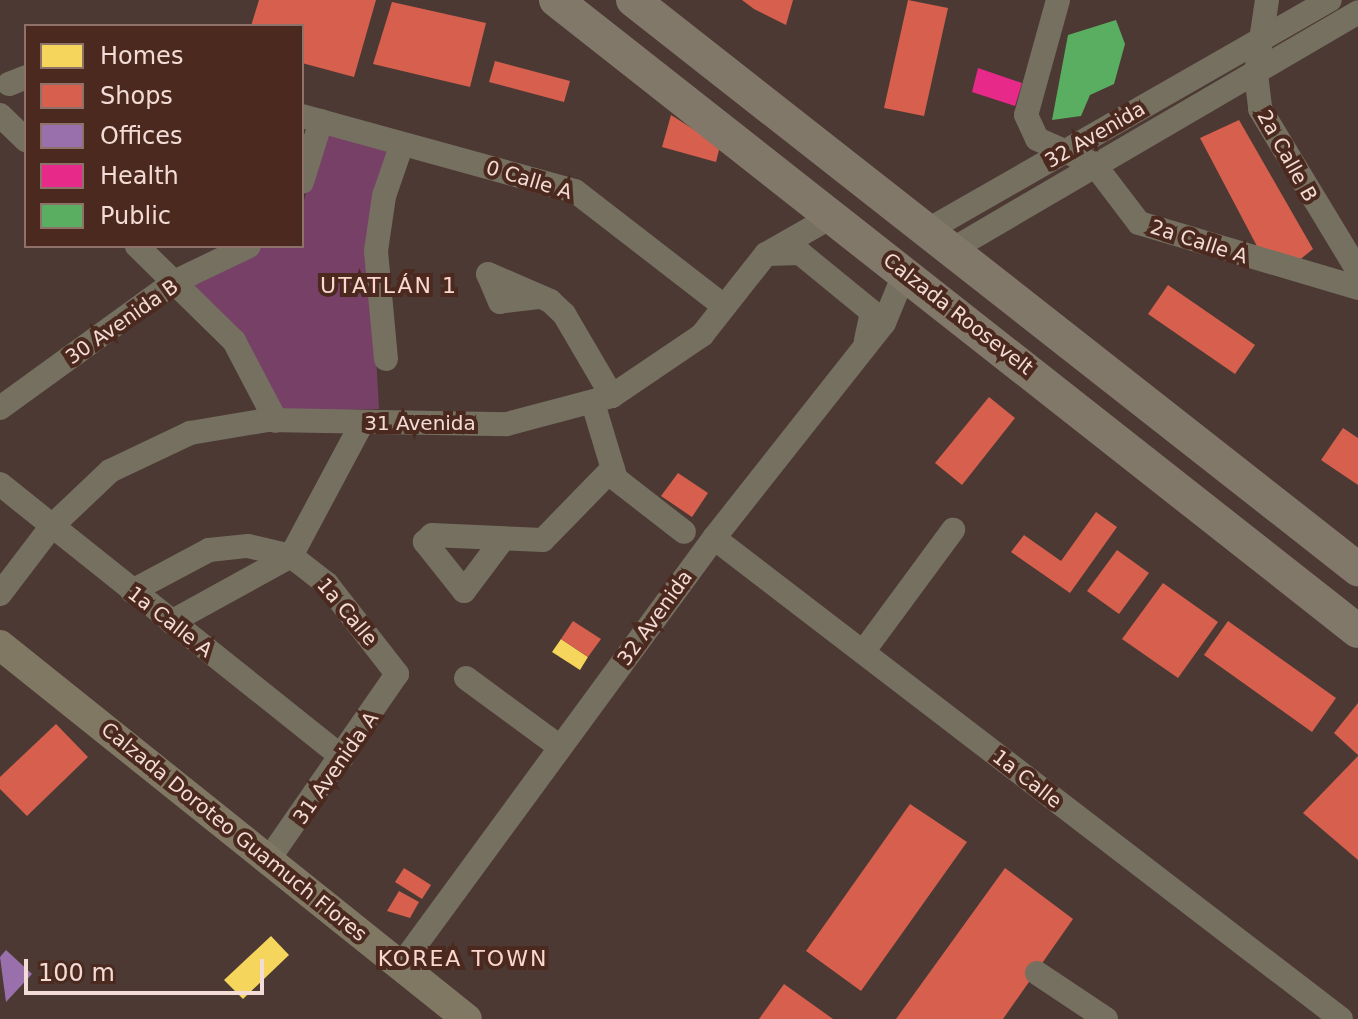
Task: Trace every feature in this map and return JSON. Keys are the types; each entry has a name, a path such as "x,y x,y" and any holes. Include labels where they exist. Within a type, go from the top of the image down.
{"highway":[{"name":"Calzada Roosevelt","path":"556,0 1358,631"},
{"path":"633,0 1358,569"},
{"path":"646,0 676,33"}],"main road":[{"name":"Calzada Doroteo Guamuch Flores","path":"0,645 401,965 461,1017"}],"street":[{"name":"2a Calle A","path":"1058,0 1026,115 1037,139 1069,150 1094,164 1139,223 1358,288"},
{"path":"1256,74 1267,0"},
{"name":"32 Avenida","path":"940,240 1069,150 1263,41 1321,1"},
{"path":"1321,1 1355,19"},
{"name":"32 Avenida","path":"940,240 1094,164 1355,19"},
{"name":"2a Calle B","path":"1256,74 1260,109 1332,234 1358,271"},
{"path":"0,115 24,138"},
{"path":"304,169 312,119"},
{"name":"0 Calle A","path":"312,119 575,191 724,306"},
{"path":"386,359 376,251 384,196 402,144"},
{"name":"31 Avenida","path":"0,594 51,527 110,471 190,433 276,421 507,424 602,400 670,362 724,306 766,254 833,216"},
{"path":"1297,271 1327,265 1332,234"},
{"path":"139,248 234,341 276,421"},
{"name":"30 Avenida B","path":"0,408 174,282 245,248"},
{"path":"766,254 800,253 872,312 866,344"},
{"name":"32 Avenida","path":"401,965 714,538 884,323 905,272"},
{"path":"488,274 500,302 538,297 570,321 602,400 616,479 684,532"},
{"path":"171,622 291,556 362,423"},
{"path":"500,543 551,537 613,468"},
{"name":"1a Calle A","path":"0,484 342,757"},
{"path":"863,652 953,530"},
{"name":"1a Calle","path":"714,538 1341,1019"},
{"path":"132,591 209,550 248,546 291,556"},
{"name":"1a Calle","path":"291,556 327,584 397,674"},
{"name":"31 Avenida A","path":"269,859 397,674"},
{"path":"466,678 560,747"},
{"path":"1037,973 1106,1019"}],"shaded area":[{"path":"326,127 404,150 372,285 379,409 284,411 190,287 257,248 304,248 304,200"}],"building: Homes":[{"path":"561,639 588,657 580,670 552,652"},
{"path":"271,936 289,955 243,999 224,980"}],"building: Shops":[{"path":"259,0 376,0 354,77 304,64 304,24 252,24"},
{"path":"742,0 793,0 786,25"},
{"path":"908,0 948,8 924,116 884,108"},
{"path":"392,2 486,23 470,87 373,64"},
{"path":"495,61 570,81 564,102 489,82"},
{"path":"671,115 720,146 716,162 662,147"},
{"path":"1239,120 1313,249 1297,262 1259,250 1200,138"},
{"path":"1168,285 1255,345 1235,374 1148,314"},
{"path":"989,397 1015,418 962,485 935,463"},
{"path":"1343,428 1358,438 1358,485 1321,460"},
{"path":"678,473 708,493 692,517 661,496"},
{"path":"1096,512 1117,527 1070,593 1011,552 1024,535 1061,561"},
{"path":"1117,550 1149,573 1119,614 1087,591"},
{"path":"1163,583 1218,622 1178,678 1122,639"},
{"path":"573,621 601,639 588,657 561,639"},
{"path":"1228,621 1336,698 1312,732 1204,655"},
{"path":"1358,703 1358,755 1334,733"},
{"path":"56,724 88,757 27,816 0,789 0,777"},
{"path":"1358,756 1358,860 1303,813"},
{"path":"910,804 967,842 861,991 806,951"},
{"path":"404,868 431,885 422,899 395,882"},
{"path":"1005,868 1073,919 1003,1019 896,1019"},
{"path":"399,891 419,902 410,918 387,911"},
{"path":"784,984 833,1019 759,1019"}],"building: Offices":[{"path":"6,950 32,974 6,1002 0,957"}],"building: Health":[{"path":"978,68 1022,83 1015,106 972,92"}],"building: Public":[{"path":"1116,20 1125,44 1114,84 1090,95 1081,116 1052,120 1068,35"}],"district":[{"name":"UTATLÁN 1","path":"389,286"},
{"name":"KOREA TOWN","path":"463,959"}]}
